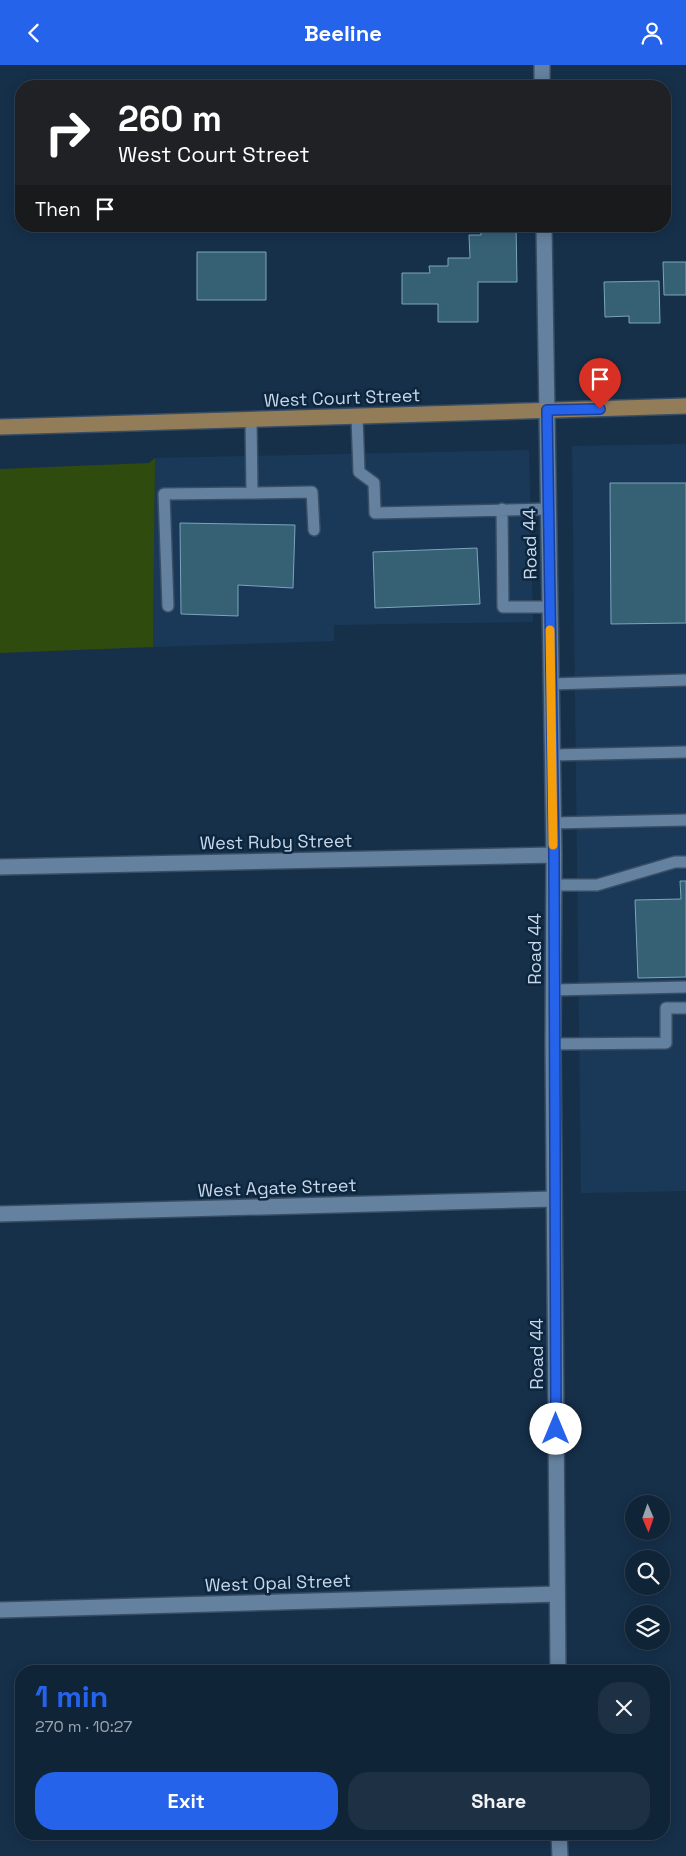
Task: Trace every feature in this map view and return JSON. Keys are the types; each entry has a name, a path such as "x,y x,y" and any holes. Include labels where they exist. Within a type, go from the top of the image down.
{"main road":[{"name":"West Court Street","path":"0,427 686,406"}],"street":[{"path":"542,65 542,80"},
{"name":"Road 44","path":"544,232 554,855 553,1044 558,1665"},
{"name":"West Ruby Street","path":"0,867 554,855"},
{"name":"West Agate Street","path":"0,1214 554,1199"},
{"name":"West Opal Street","path":"0,1610 557,1594"},
{"path":"559,1840 560,1856"}],"lane":[{"path":"357,417 359,472 374,483 375,513 548,509"},
{"path":"251,420 252,493"},
{"path":"168,606 164,494 312,492 314,530"},
{"path":"502,509 504,607 550,607"},
{"path":"551,684 686,680"},
{"path":"552,755 686,752"},
{"path":"553,823 686,820"},
{"path":"553,885 597,885 675,862 686,862"},
{"path":"553,990 686,987"},
{"path":"553,1044 666,1043 666,1008 686,1008"}],"shaded area":[{"path":"686,444 686,1191 581,1193 572,446"},
{"path":"529,450 533,622 334,625 334,641 153,647 155,458"}],"green space":[{"path":"155,458 153,647 0,653 0,469 149,463"}],"building":[{"path":"481,232 516,232 517,282 478,282 478,322 438,322 438,304 402,304 402,273 430,273 429,266 448,266 448,258 470,258 469,235 481,235"},
{"path":"197,252 266,252 266,300 197,300"},
{"path":"663,262 686,262 686,295 664,295"},
{"path":"659,281 660,323 629,323 629,316 605,317 604,282"},
{"path":"610,483 686,483 686,623 611,624"},
{"path":"180,523 295,525 293,588 238,585 238,616 181,614"},
{"path":"477,548 480,604 375,608 373,552"},
{"path":"680,881 686,881 686,977 638,978 635,900 681,899"}],"slow traffic":[{"path":"550,630 553,845"}],"route":[{"path":"556,1429 553,1044 554,855 547,410 600,409"}]}
